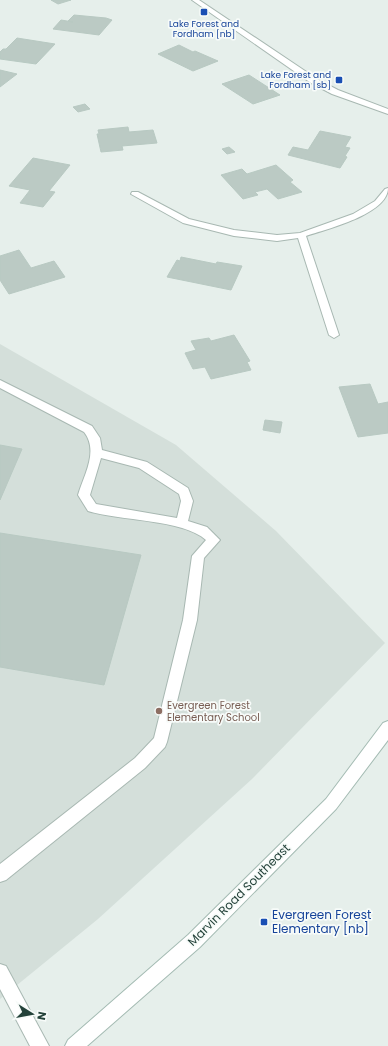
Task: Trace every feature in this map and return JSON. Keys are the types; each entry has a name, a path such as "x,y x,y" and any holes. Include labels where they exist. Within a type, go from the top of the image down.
{"street":[{"path":"195,0 314,81 335,92 388,112"},
{"path":"134,194 186,221 234,233 277,238 301,234 356,216 378,203 388,191"},
{"path":"301,234 334,336"},
{"path":"0,384 88,429 97,444 84,494 92,508 181,524 203,530 214,540 198,556 190,620 160,742 140,763 0,874"},
{"path":"96,452 143,465 184,491 187,501 181,524"},
{"name":"Marvin Road Southeast","path":"74,1046 194,941 331,804 388,728"},
{"path":"0,972 40,1046"}],"shaded area":[{"name":"Evergreen Forest Elementary School","path":"0,344 176,445 276,531 385,643 252,779 98,919 0,999"}],"building":[{"path":"51,0 71,0 58,4"},
{"path":"74,15 106,18 112,20 99,35 53,29 61,20 73,22 68,21"},
{"path":"17,38 55,44 36,64 0,59 0,52 3,49 6,49"},
{"path":"179,45 218,61 193,71 158,54"},
{"path":"0,70 17,74 0,87"},
{"path":"249,75 280,95 253,104 222,84"},
{"path":"85,104 90,109 78,112 73,107"},
{"path":"128,127 129,132 153,130 157,143 122,146 123,150 101,152 97,134 99,134 98,130"},
{"path":"320,131 351,137 345,147 350,148 345,156 347,157 340,168 288,155 293,147 308,150"},
{"path":"229,147 235,152 227,154 222,149"},
{"path":"33,158 70,165 49,191 55,192 43,207 20,203 30,190 9,186"},
{"path":"276,165 293,180 290,182 302,192 278,199 267,189 255,192 258,195 243,199 221,175 242,169 247,174"},
{"path":"19,250 31,268 54,261 65,277 9,294 0,280 0,256"},
{"path":"181,257 216,264 217,262 242,266 231,290 167,277 177,260 180,261"},
{"path":"234,335 250,361 247,362 251,370 211,379 205,367 193,369 185,353 196,350 191,341 209,338 211,341"},
{"path":"370,384 378,404 388,402 388,433 358,437 339,387"},
{"path":"265,420 282,422 280,433 263,430"},
{"path":"0,445 22,449 0,500"},
{"path":"0,533 141,555 104,685 0,667"}],"place":[{"name":"Lake Forest and Fordham [nb]","path":"204,12"},
{"name":"Lake Forest and Fordham [sb]","path":"339,80"},
{"name":"Evergreen Forest Elementary School","path":"159,711"},
{"name":"Evergreen Forest Elementary [nb]","path":"264,922"}]}
